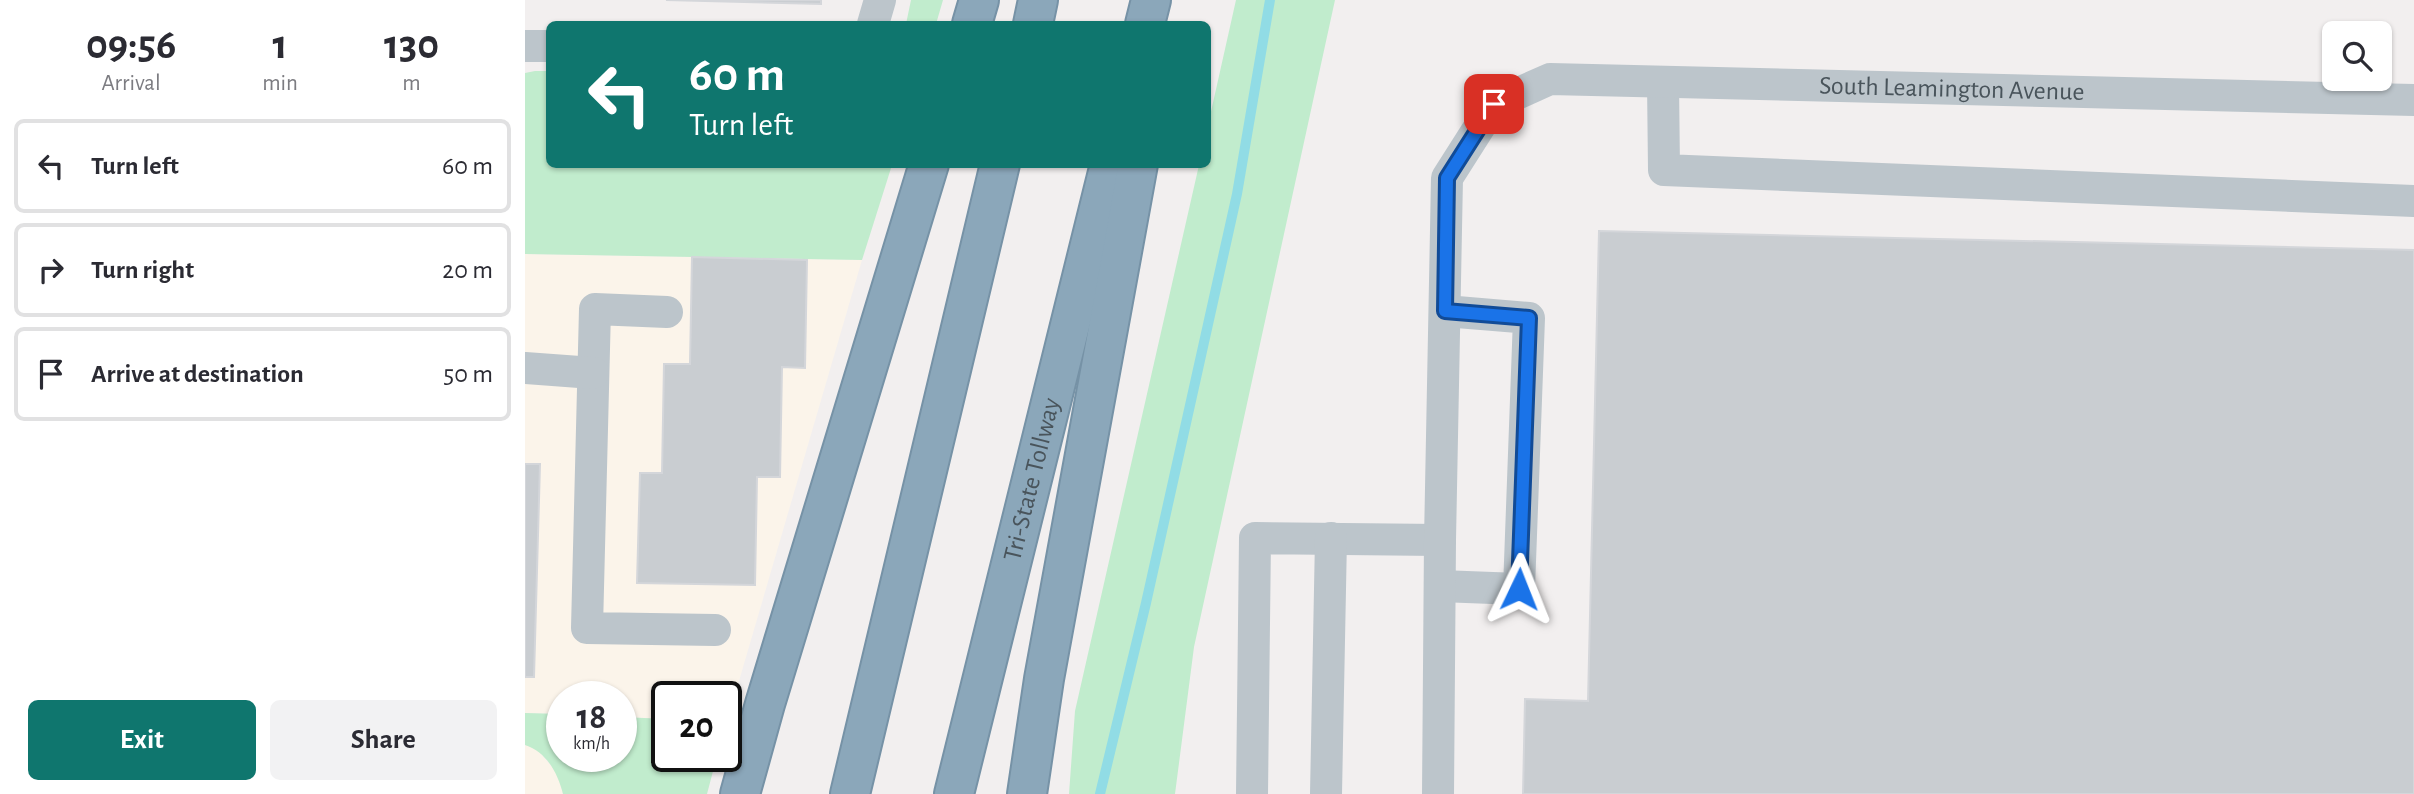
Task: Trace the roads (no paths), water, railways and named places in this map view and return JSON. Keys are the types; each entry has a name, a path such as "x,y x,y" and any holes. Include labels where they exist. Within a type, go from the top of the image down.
{"highway":[{"path":"973,21 979,0"},
{"path":"1034,21 1038,0"},
{"path":"1146,21 1151,0"},
{"path":"1164,21 1168,0"},
{"path":"740,794 928,168"},
{"path":"850,794 999,168"},
{"name":"Tri-State Tollway","path":"954,794 1109,168"},
{"path":"1027,794 1044,679 1137,168"}],"street":[{"path":"874,21 880,0"},
{"path":"525,46 546,46"},
{"name":"South Leamington Avenue","path":"1445,311 1447,178 1494,104 1550,79 2414,100"},
{"path":"1663,82 1664,170 2414,201"},
{"path":"667,312 595,310 587,628 715,630"},
{"path":"1438,794 1440,540 1445,311 1529,318 1519,589 1440,586"},
{"path":"525,368 593,373"},
{"path":"1252,794 1255,538 1440,540"},
{"path":"1326,794 1331,538"}],"waterway":[{"path":"1100,794 1146,603 1237,194 1270,0"}]}
